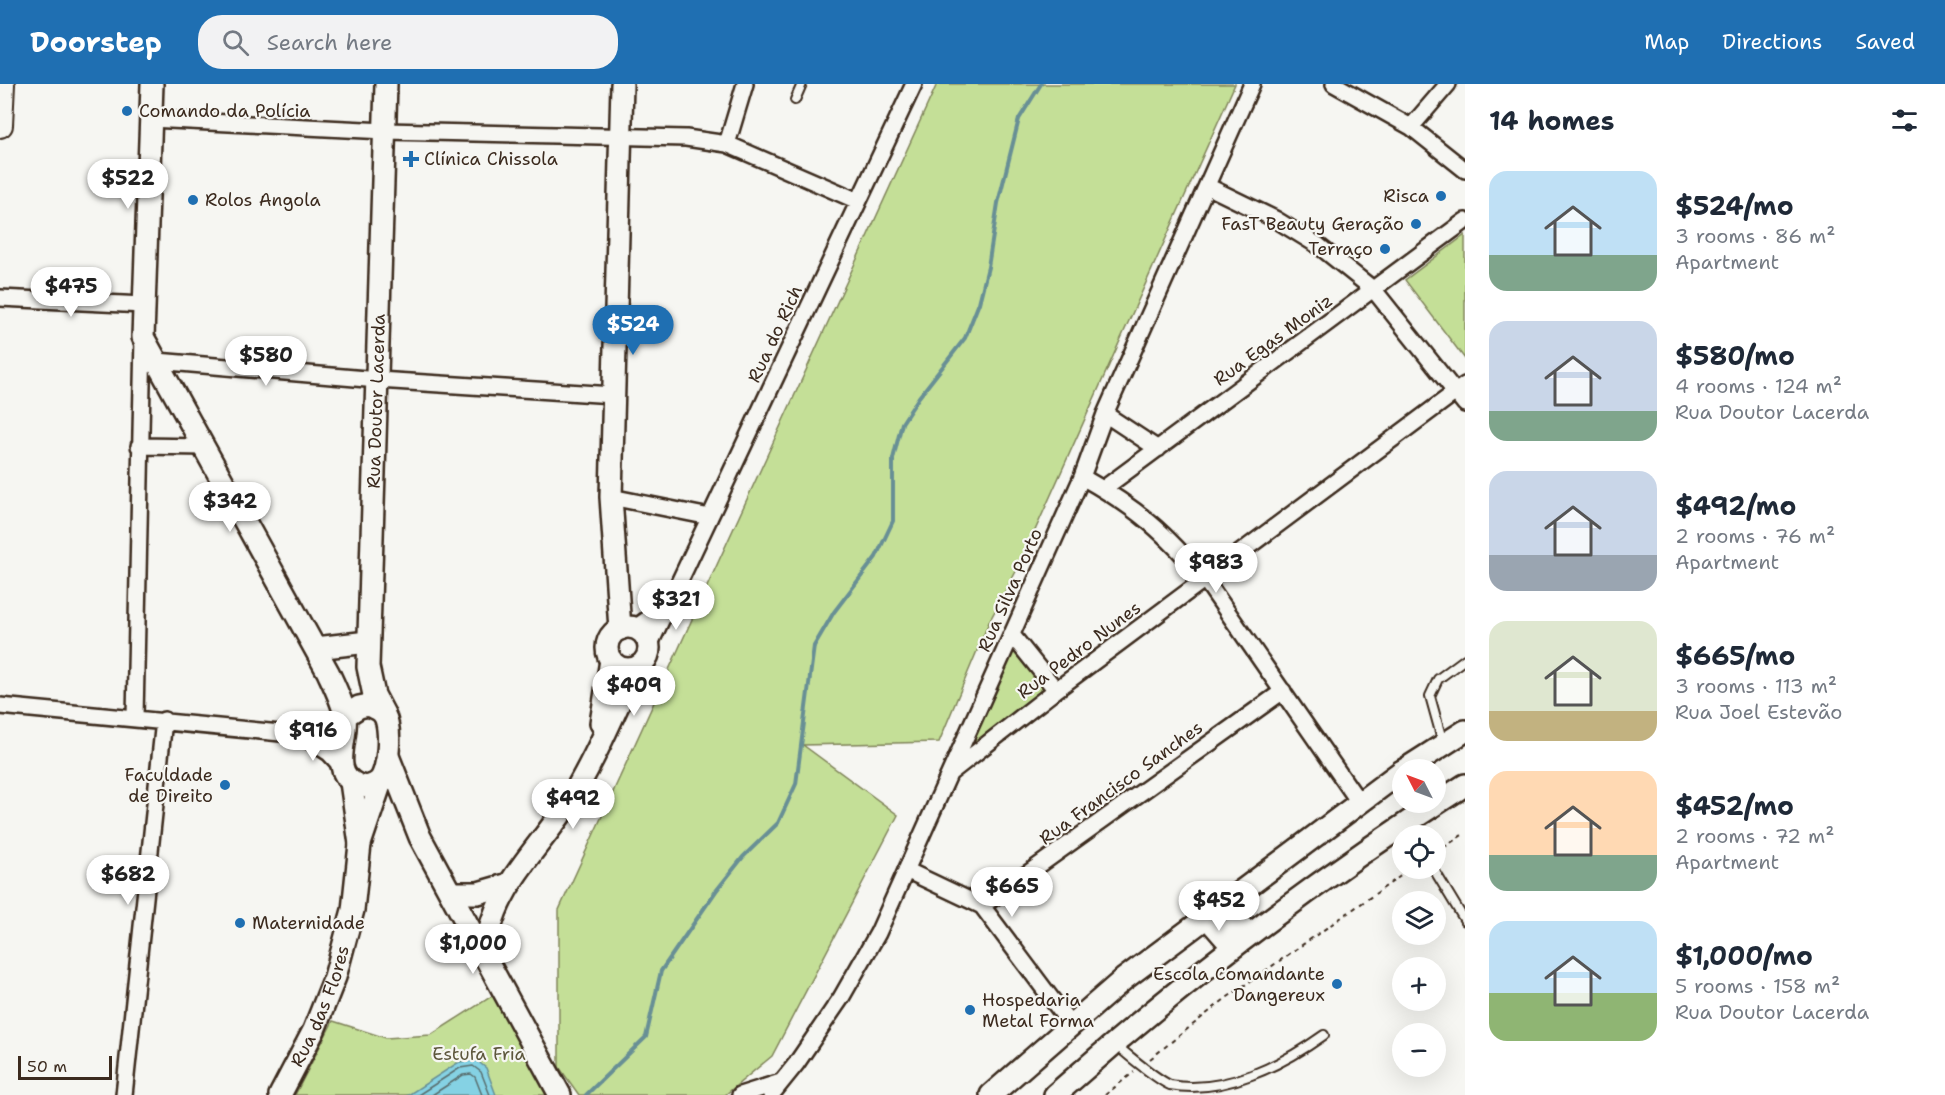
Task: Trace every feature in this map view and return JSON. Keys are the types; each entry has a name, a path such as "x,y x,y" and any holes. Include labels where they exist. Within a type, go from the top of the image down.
{"main road":[{"path":"0,125 2,84"}],"street":[{"path":"135,717 139,446 152,84"},
{"name":"Rua Doutor Lacerda","path":"386,84 368,672 374,695 388,723 386,766 420,837 453,893 560,1095"},
{"path":"622,84 611,498 627,628"},
{"path":"727,144 745,84"},
{"name":"Rua do Rich","path":"649,646 673,601 913,84"},
{"name":"Rua Silva Porto","path":"771,1095 841,998 878,933 1082,477 1105,414 1252,84"},
{"path":"1334,84 1411,127 1465,170"},
{"path":"1411,127 1448,84"},
{"path":"150,119 385,131 686,138 727,144 858,201"},
{"path":"1207,186 1275,219 1319,246 1374,290 1462,393"},
{"name":"Rua Egas Moniz","path":"1103,489 1465,221"},
{"path":"0,298 144,305"},
{"path":"143,337 316,648 344,722 358,783"},
{"path":"157,361 378,380 613,395"},
{"name":"Rua Pedro Nunes","path":"947,775 1056,690 1462,393"},
{"path":"1105,414 1158,449"},
{"path":"139,446 204,447"},
{"path":"1082,477 1146,517 1178,548 1206,581 1359,802"},
{"path":"611,498 711,517"},
{"path":"635,668 622,668 612,660 608,654 609,640 673,601"},
{"path":"487,960 492,922 509,884 566,807 597,750 635,668 646,660 649,646 642,632 627,628"},
{"path":"1012,635 1056,690"},
{"path":"316,648 368,642"},
{"path":"597,750 612,660"},
{"name":"Rua Francisco Sanches","path":"982,906 1283,691"},
{"path":"0,706 135,717 301,735 344,722 359,707 369,705 384,714"},
{"path":"124,1095 164,720"},
{"path":"1420,759 1465,731"},
{"path":"301,735 329,753 358,783 378,783 386,766"},
{"path":"991,1095 1124,979 1392,778"},
{"name":"Rua Doutor Lacerda","path":"358,783 420,837"},
{"name":"Rua das Flores","path":"358,783 360,844"},
{"name":"Rua das Flores","path":"279,1095 314,1030 335,977 353,910 360,844 358,783"},
{"path":"1446,796 1465,785"},
{"path":"1413,825 1424,813"},
{"path":"1055,1095 1113,1044 1240,940 1392,840"},
{"path":"906,870 982,906 1071,1025"},
{"path":"453,893 478,893 509,884"},
{"path":"1214,910 1240,940"},
{"path":"742,1095 781,1082"}],"lane":[{"path":"795,100 802,84"},
{"path":"1443,744 1430,696 1438,679 1465,659"},
{"path":"1440,879 1465,921"},
{"path":"1113,1044 1170,1085 1202,1092 1229,1090 1282,1065 1324,1035"}],"path":[{"path":"1446,846 1465,833"},
{"path":"1105,1095 1226,999 1396,879"}],"green space":[{"path":"937,84 1235,84 1020,564 989,622 939,742 803,745 898,815 772,1056 725,1095 579,1095 559,1067 559,910"},
{"path":"1465,235 1465,359 1405,280"},
{"path":"1013,643 1047,688 960,759"},
{"name":"Estufa Fria","path":"495,994 549,1095 295,1095 333,1021 386,1038 431,1035"}],"water":[{"path":"476,1060 486,1068 496,1095 408,1095 459,1062"}],"waterway":[{"path":"586,1095 646,1037 661,971 716,891 743,857 778,823 796,784 814,646 834,612 876,557 893,521 893,459 902,423 919,397 965,338 979,303 988,267 998,203 1019,119 1041,84"}],"place":[{"name":"Comando da Polícia","path":"127,111"},
{"name":"Clínica Chissola","path":"411,159"},
{"name":"Risca","path":"1441,196"},
{"name":"Rolos Angola","path":"193,200"},
{"name":"FasT Beauty Geração","path":"1416,224"},
{"name":"Terraço","path":"1385,249"},
{"name":"Faculdade de Direito","path":"225,785"},
{"name":"Maternidade","path":"240,923"},
{"name":"Escola Comandante Dangereux","path":"1337,984"},
{"name":"Hospedaria Metal Forma","path":"970,1010"}]}
